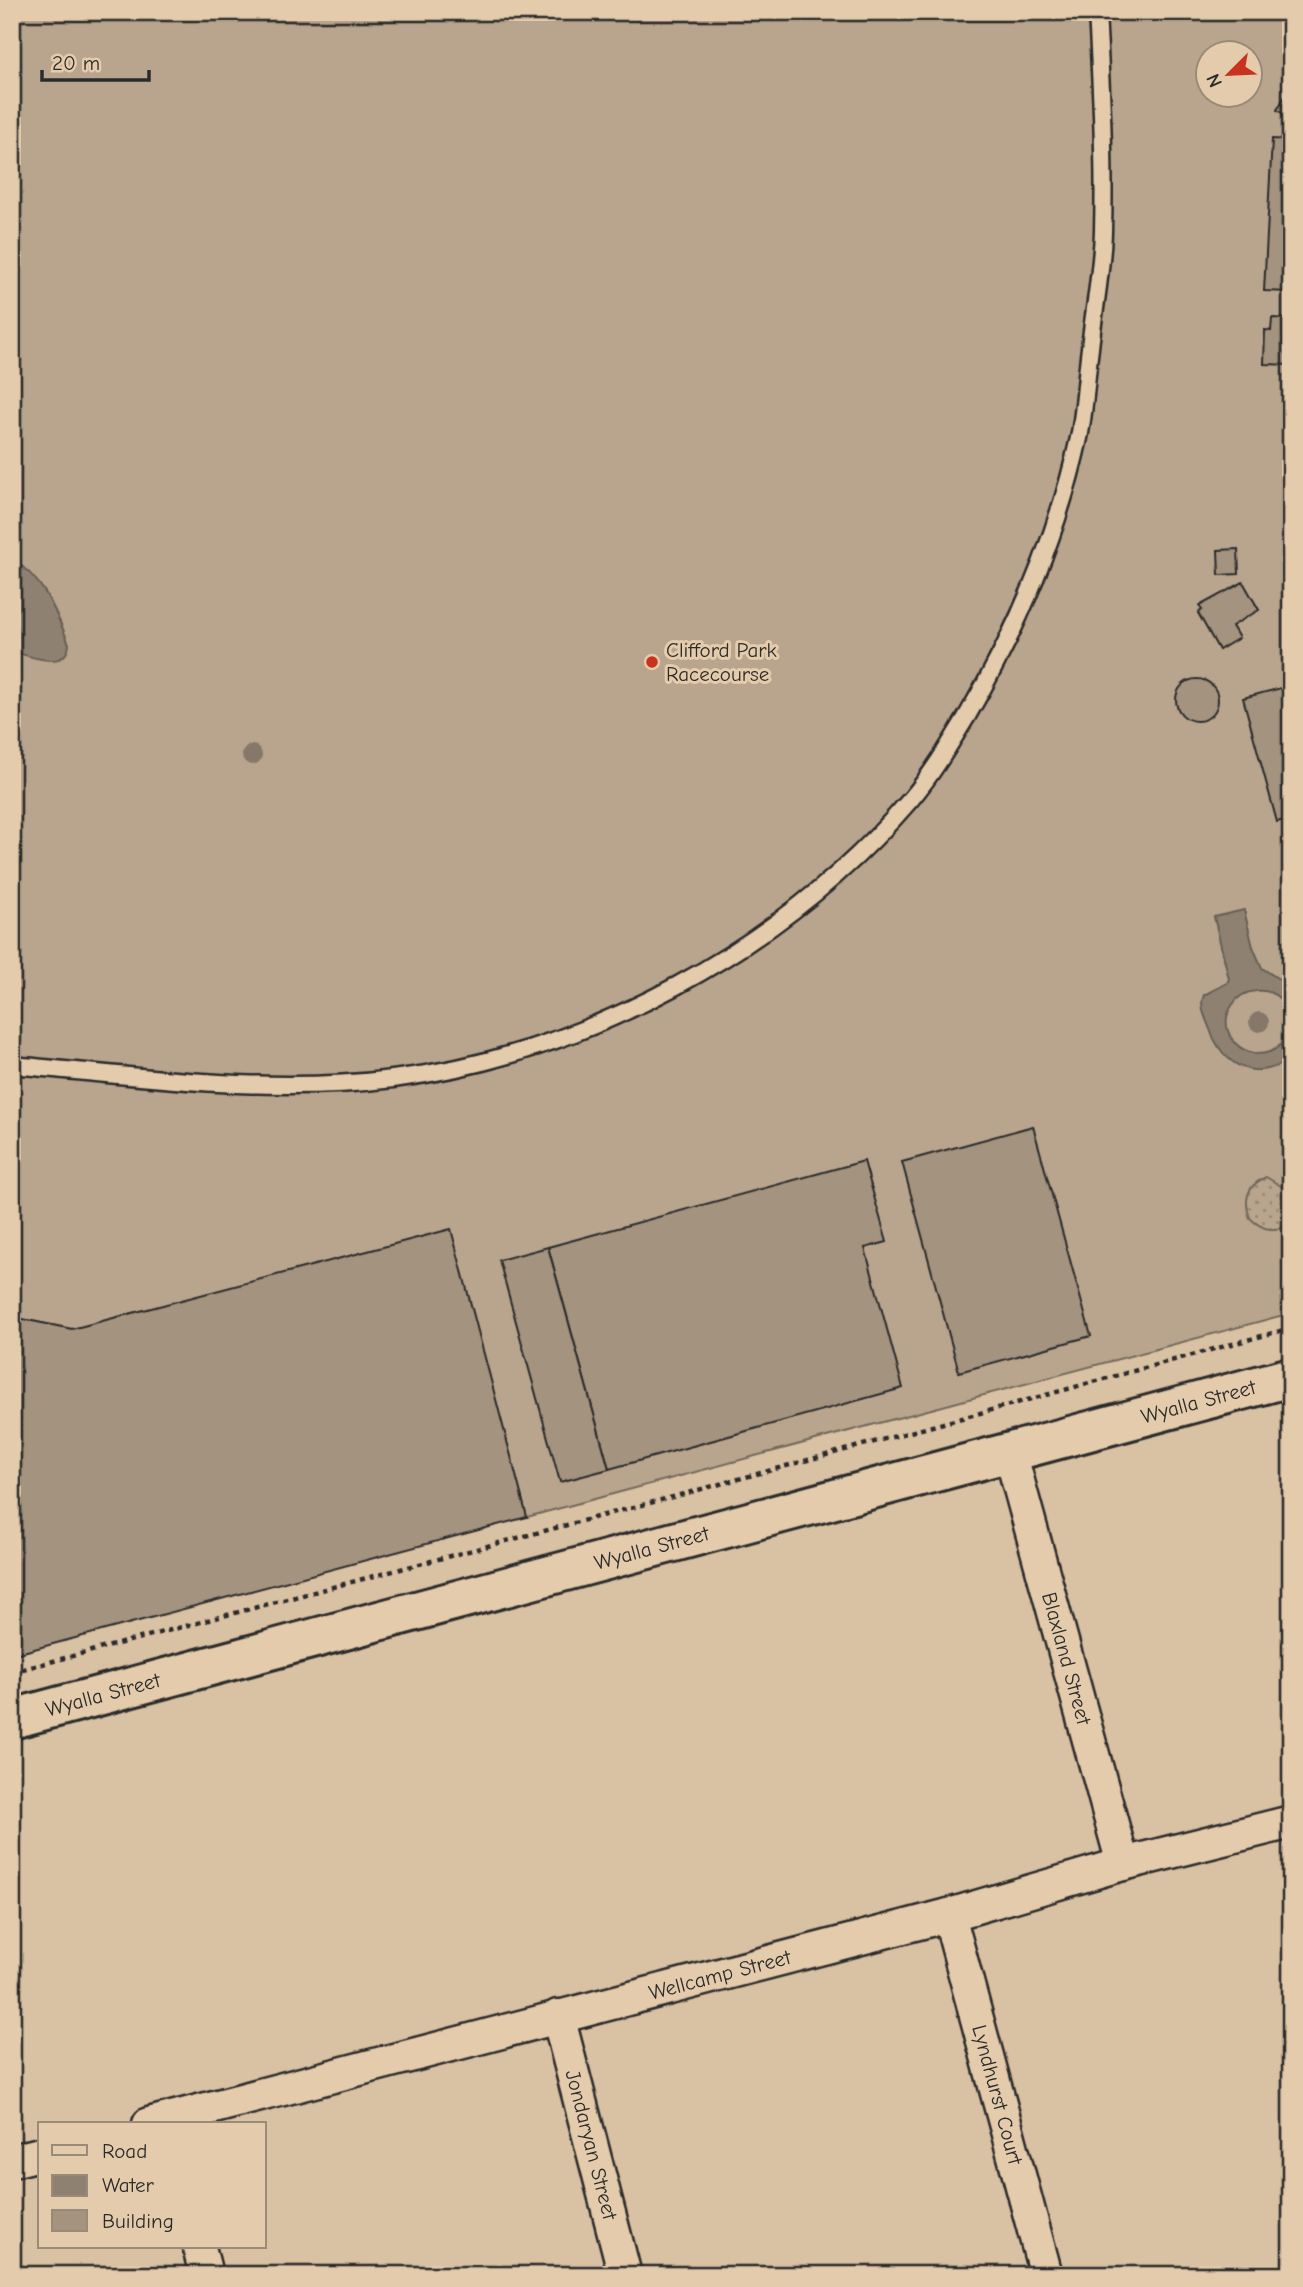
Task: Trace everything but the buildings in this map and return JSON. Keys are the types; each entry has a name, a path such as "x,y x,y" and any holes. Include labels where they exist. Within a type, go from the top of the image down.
{"street":[{"name":"Wyalla Street","path":"12,1719 1291,1377"},
{"name":"Blaxland Street","path":"1010,1452 1124,1864"},
{"name":"Wellcamp Street","path":"165,2122 558,2016 949,1915 1124,1864 1291,1822"},
{"name":"Lyndhurst Court","path":"949,1915 1046,2275"},
{"name":"Jondaryan Street","path":"558,2016 625,2275"},
{"path":"12,2161 38,2154"},
{"path":"199,2248 206,2275"}],"lane":[{"path":"12,1065 257,1085 304,1086 398,1078 470,1063 571,1034 635,1007 697,974 757,937 802,904 865,848 913,796 954,738 989,678 1033,584 1063,498 1080,434 1103,235 1097,12"}],"path":[{"path":"12,1672 680,1496 1291,1328"}],"shaded area":[{"name":"Clifford Park Racecourse","path":"12,12 1291,12 1291,1313 527,1517 450,1230 72,1329 12,1317"},
{"path":"1266,1177 1291,1192 1291,1226 1269,1229 1250,1218 1247,1205 1249,1193 1255,1184"}],"water":[{"path":"12,559 33,576 54,608 69,644 67,653 62,658 46,660 12,651"},
{"path":"1244,910 1253,947 1262,968 1291,987 1291,1024 1288,1010 1280,999 1263,991 1249,992 1240,997 1233,1004 1227,1018 1228,1031 1235,1042 1245,1050 1258,1054 1271,1052 1282,1043 1291,1026 1291,1059 1264,1070 1241,1067 1222,1052 1202,1007 1204,995 1227,983 1229,979 1214,917"}],"place":[{"name":"Clifford Park Racecourse","path":"652,662"}]}
